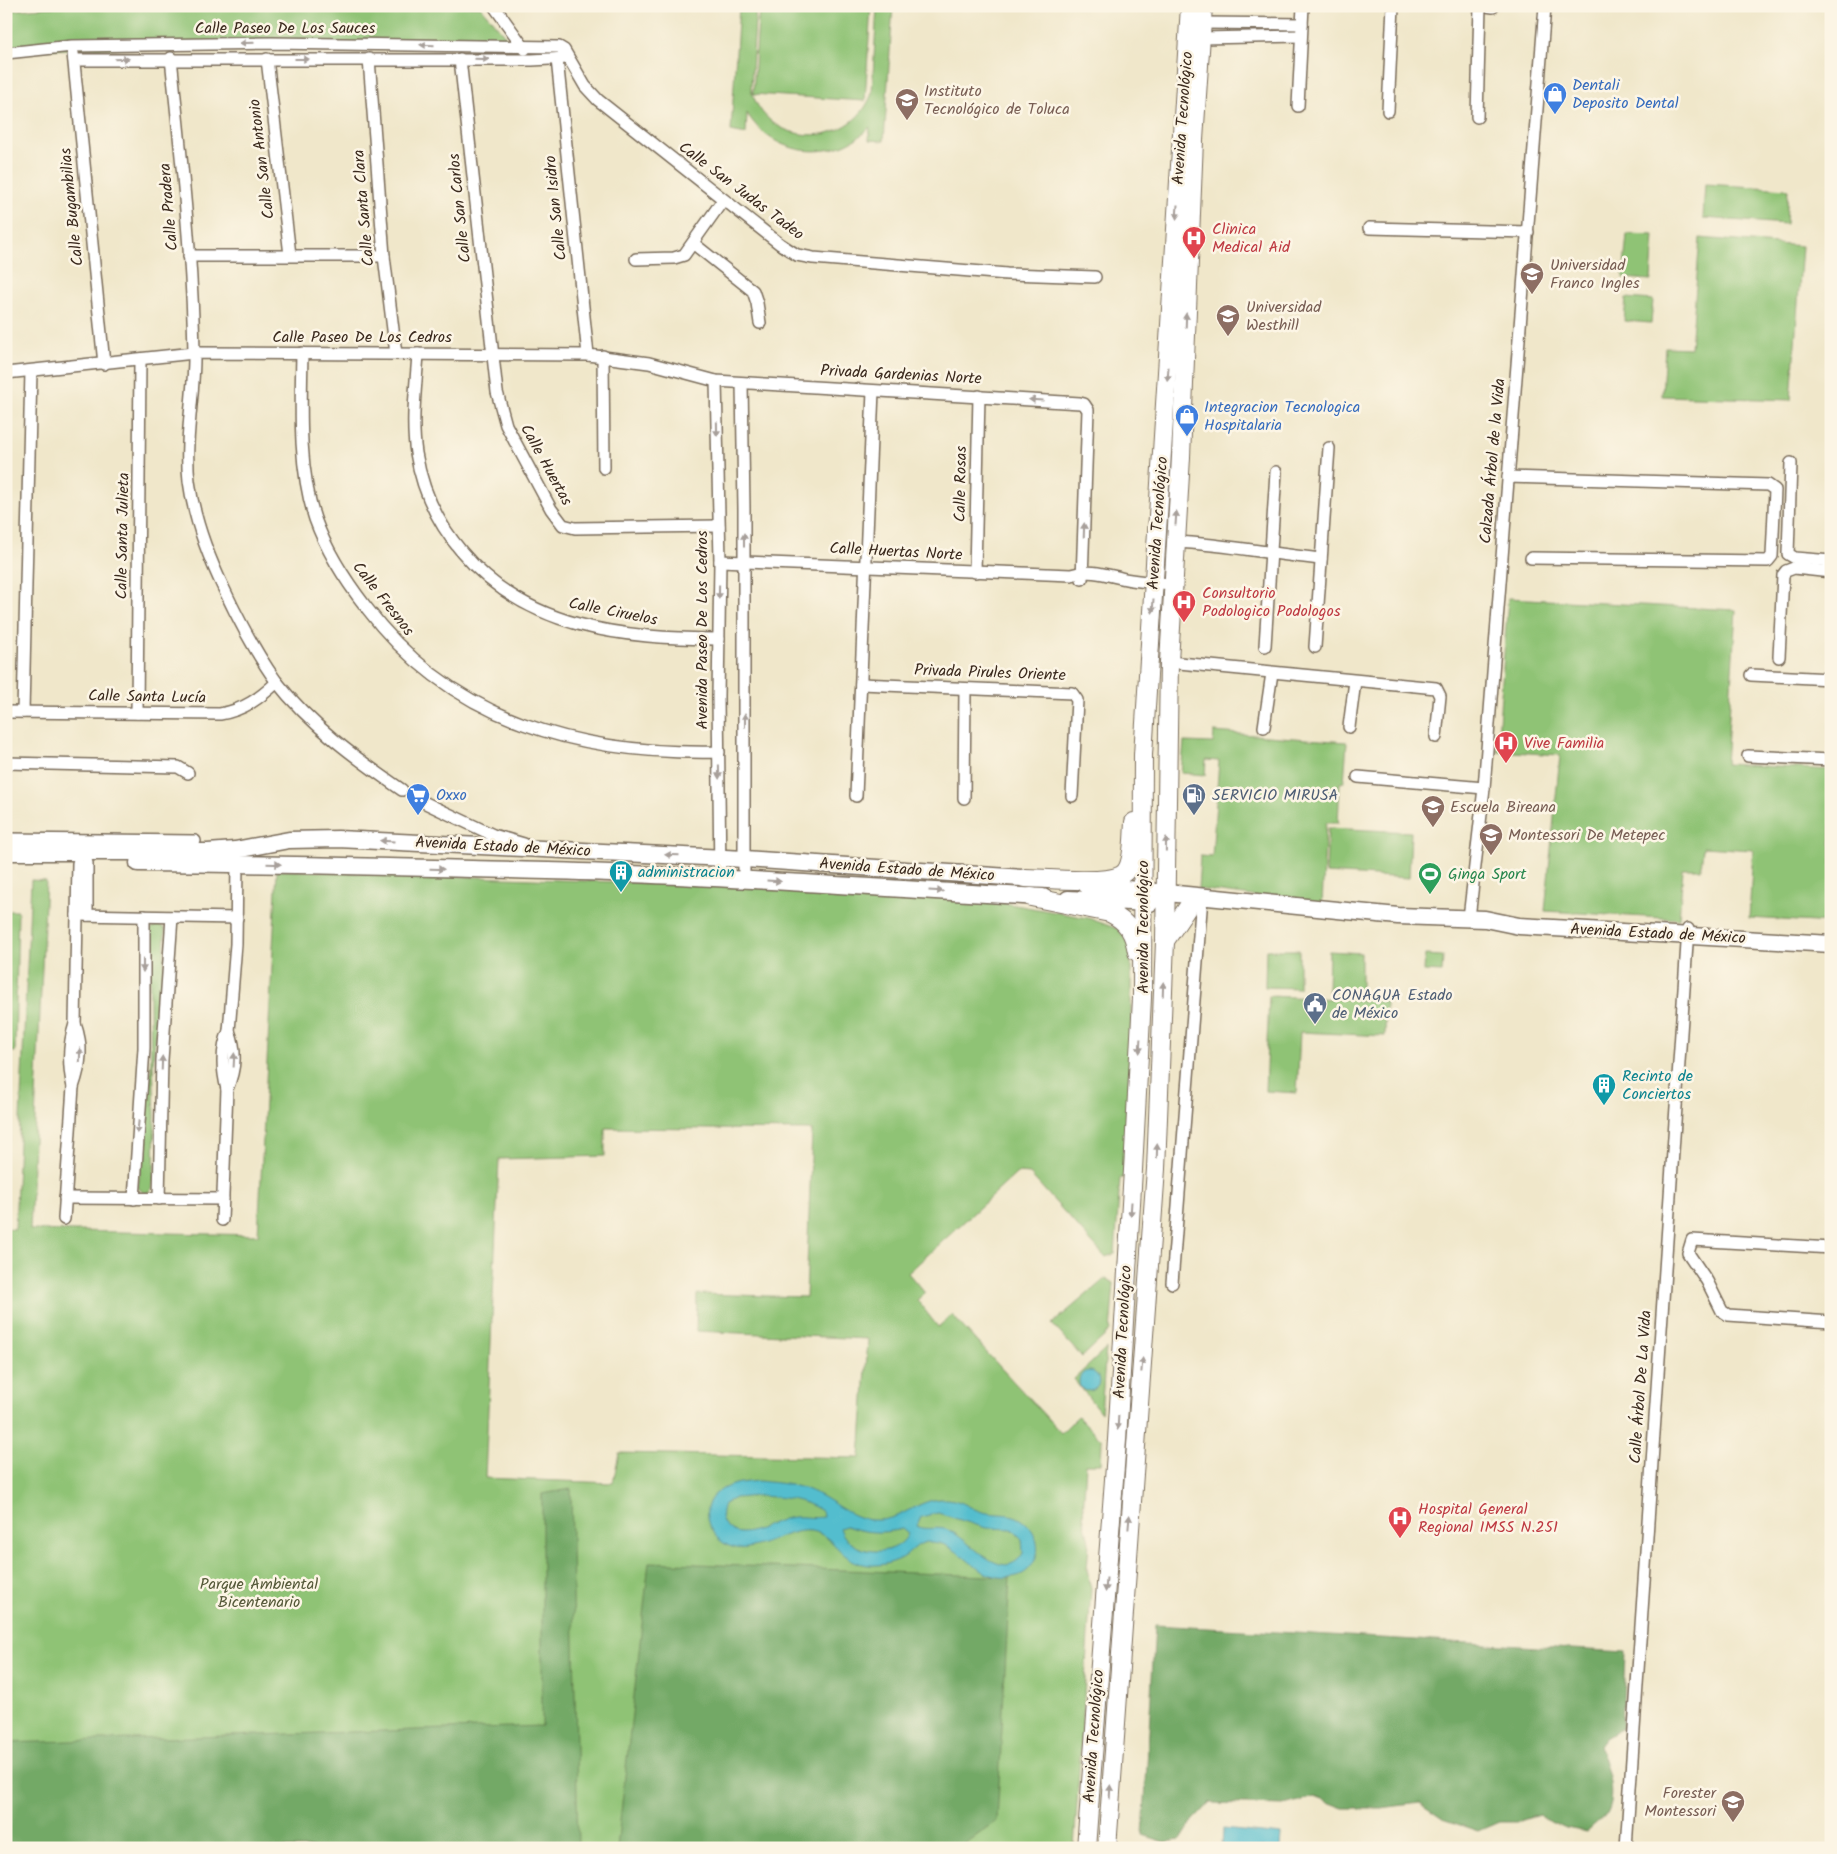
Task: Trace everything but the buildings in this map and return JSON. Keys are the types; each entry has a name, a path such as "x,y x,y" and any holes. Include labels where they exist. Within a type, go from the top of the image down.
{"main road":[{"name":"Avenida Tecnológico","path":"1086,1844 1117,1440 1142,998 1143,755 1190,6"},
{"name":"Avenida Tecnológico","path":"1107,1844 1154,1198 1165,941 1169,662 1181,457 1193,149 1207,26"},
{"path":"1025,878 1105,880 1125,872 1130,862 1136,783 1143,755"},
{"name":"Avenida Estado de México","path":"6,852 208,852 236,850 289,840 338,839 721,857 1025,878 1143,897"},
{"path":"620,874 625,868 626,853"},
{"path":"644,876 645,865 650,854"},
{"name":"Avenida Estado de México","path":"6,862 374,865 620,874 1031,897 1143,897 1198,902 1269,904 1398,916 1477,919 1519,926 1831,937"},
{"path":"1031,897 1098,909 1120,918 1128,925 1134,937 1142,998"},
{"path":"1165,941 1198,902"},
{"name":"Avenida Estado de México","path":"1687,932 1831,944"},
{"path":"1086,1844 1107,1844"}],"street":[{"path":"494,6 532,60"},
{"path":"1298,106 1303,6"},
{"path":"1388,111 1393,6"},
{"path":"1477,117 1480,6"},
{"path":"1486,6 1493,6"},
{"name":"Calzada Árbol de la Vida","path":"1477,919 1484,788 1545,6"},
{"path":"1207,26 1272,24 1302,30"},
{"path":"1272,24 1273,36"},
{"path":"1207,26 1273,36 1302,30"},
{"name":"Calle Paseo De Los Sauces","path":"6,53 72,46 271,43 522,45 563,55"},
{"name":"Calle Bugambilias","path":"72,46 104,364"},
{"name":"Calle Paseo De Los Sauces","path":"74,60 369,58 532,60 563,55"},
{"name":"Calle San Judas Tadeo","path":"563,55 585,86 598,100 723,200 797,255 808,258 1007,274 1095,277"},
{"name":"Calle San Isidro","path":"563,55 588,355"},
{"name":"Calle Pradera","path":"171,58 189,256 194,353 187,455 199,531 211,563 240,621 277,682 333,739 402,790"},
{"name":"Calle Santa Clara","path":"369,58 384,256 396,354"},
{"name":"Calle San Antonio","path":"267,59 290,255"},
{"name":"Calle San Carlos","path":"460,59 492,354"},
{"path":"636,259 679,257 694,244 723,200"},
{"path":"1369,228 1528,232"},
{"path":"694,244 753,291 760,323"},
{"path":"189,256 384,256"},
{"name":"Calle Paseo De Los Cedros","path":"6,373 194,353 492,354 603,356 649,363 716,380"},
{"name":"Calle Fresnos","path":"302,353 303,446 307,484 315,518 333,561 352,590 404,652 448,687 499,716 536,730 588,744 683,753 719,752"},
{"name":"Calle Ciruelos","path":"418,354 415,428 416,453 423,482 448,536 490,582 531,607 584,626 630,635 719,640"},
{"name":"Calle Huertas","path":"492,354 497,392 506,425 551,509 563,525 588,529 719,526"},
{"path":"603,356 604,468"},
{"name":"Calle Santa Julieta","path":"137,713 140,360"},
{"path":"23,712 31,371"},
{"name":"Avenida Paseo De Los Cedros","path":"716,380 720,560 720,879"},
{"name":"Privada Gardenias Norte","path":"716,380 1084,404 1088,413 1082,575"},
{"path":"742,383 744,880"},
{"path":"856,796 873,391"},
{"name":"Calle Rosas","path":"975,572 979,396"},
{"path":"1315,648 1329,448"},
{"path":"1791,463 1788,554 1795,558 1831,561"},
{"path":"1266,646 1276,472"},
{"path":"1508,477 1768,485 1772,487 1776,494 1772,556 1768,561 1532,558"},
{"path":"1175,542 1225,544 1271,554 1321,559"},
{"name":"Calle Huertas Norte","path":"720,560 975,572 1070,574 1173,584"},
{"path":"1779,657 1783,575 1786,571 1794,568 1831,572"},
{"path":"1169,662 1436,688 1440,696 1436,737"},
{"path":"1264,727 1272,673"},
{"path":"1750,675 1831,679"},
{"path":"1349,727 1355,681"},
{"name":"Calle Santa Lucía","path":"6,712 208,715 230,712 254,701 277,682"},
{"name":"Privada Pirules Oriente","path":"861,684 1074,694 1077,700 1072,796"},
{"path":"964,798 966,689"},
{"path":"1748,756 1831,760"},
{"path":"6,762 178,767 188,773"},
{"path":"1358,777 1484,788"},
{"path":"417,799 493,835 538,848"},
{"path":"6,839 195,841"},
{"path":"64,1218 73,1087 69,1057 70,1040 75,1024 82,915 82,863"},
{"path":"222,1220 227,1089 224,1076 224,1042 230,1031 237,918 237,864"},
{"path":"1172,1283 1198,902"},
{"path":"82,915 237,918"},
{"path":"134,1199 144,1048 144,916"},
{"path":"159,1199 162,1052 172,917"},
{"name":"Calle Árbol De La Vida","path":"1626,1848 1687,932"},
{"path":"66,1198 223,1199"},
{"path":"1688,1253 1692,1240 1831,1248"},
{"path":"1666,1251 1688,1253"},
{"path":"1688,1253 1707,1281 1722,1312 1728,1315 1831,1322"}],"green space":[{"path":"65,6 480,6 511,43 6,50 6,11"},
{"path":"739,6 756,6 751,88 759,108 773,122 790,131 809,135 828,133 846,125 862,112 872,93 877,6 893,6 884,141 869,140 870,127 856,139 840,147 823,150 805,150 788,147 772,139 758,128 747,113 746,134 731,131"},
{"path":"759,6 871,6 865,101 753,94"},
{"path":"1705,184 1788,189 1786,224 1703,218"},
{"path":"1627,234 1654,235 1651,280 1623,278"},
{"path":"1700,238 1802,246 1791,400 1662,396 1665,347 1691,348"},
{"path":"1626,298 1653,300 1651,323 1624,321"},
{"path":"1508,598 1736,610 1726,764 1831,770 1831,923 1749,918 1753,850 1703,847 1701,869 1683,869 1679,919 1545,911 1560,755 1497,751"},
{"path":"1214,732 1347,742 1344,782 1340,783 1338,823 1326,823 1322,905 1198,889 1200,856 1212,857 1219,761 1206,760 1205,775 1181,773 1184,742 1213,743"},
{"path":"1328,828 1411,832 1409,878 1326,873"},
{"name":"Parque Ambiental Bicentenario","path":"277,870 759,887 993,901 1088,918 1118,929 1131,946 1131,1059 1124,1178 1120,1178 1115,1254 1105,1257 1030,1174 1017,1173 908,1273 925,1293 917,1300 938,1327 952,1315 1061,1433 1078,1416 1102,1440 1101,1464 1086,1464 1083,1516 1089,1542 1087,1570 1091,1589 1074,1848 6,1848 6,1228 15,1229 31,880 46,881 30,1230 258,1235","holes":["605,1128 812,1130 806,1297 697,1294 696,1331 868,1339 860,1458 619,1453 613,1483 485,1478 499,1159 605,1156"]},
{"path":"6,911 18,911 15,1052 6,1051"},
{"path":"158,924 165,929 163,996 156,1029 153,1065 155,1116 154,1178 152,1189 144,1193 138,1188 151,1069 149,931"},
{"path":"1266,950 1299,950 1299,988 1265,987"},
{"path":"1329,951 1361,953 1361,993 1328,991"},
{"path":"1425,955 1443,956 1442,972 1424,971"},
{"path":"1269,996 1386,1001 1385,1036 1300,1032 1297,1093 1265,1091"},
{"path":"1106,1278 1114,1283 1110,1331 1082,1357 1052,1324"},
{"path":"1106,1349 1101,1413 1074,1379"},
{"path":"571,1489 578,1848 6,1848 6,1743 542,1726 542,1494"},
{"path":"649,1562 1010,1577 997,1821 959,1848 617,1848"},
{"path":"1155,1625 1625,1652 1622,1728 1605,1738 1599,1746 1610,1780 1611,1799 1609,1807 1605,1815 1587,1832 1566,1828 1539,1816 1519,1822 1499,1822 1478,1831 1445,1820 1420,1803 1381,1808 1343,1808 1314,1797 1284,1805 1210,1803 1193,1821 1181,1840 1165,1842 1143,1835"}],"water":[{"path":"1089,1371 1096,1374 1099,1381 1096,1388 1089,1391 1082,1388 1079,1381 1082,1374"},
{"path":"759,1481 807,1489 842,1509 865,1519 873,1520 894,1517 932,1500 954,1500 979,1511 1010,1515 1020,1519 1026,1523 1034,1534 1037,1553 1031,1567 1023,1574 999,1577 988,1574 952,1549 942,1544 931,1542 922,1543 906,1556 897,1560 873,1565 861,1564 850,1559 830,1540 811,1531 791,1533 751,1547 732,1547 717,1538 708,1522 708,1506 711,1498 728,1487","holes":["757,1496 782,1498 806,1503 822,1511 823,1517 788,1518 756,1530 740,1533 733,1531 724,1524 722,1516 724,1504 735,1498","938,1513 986,1528 1012,1529 1022,1539 1023,1553 1015,1562 1006,1565 996,1563 948,1530 917,1526 921,1517","846,1526 874,1532 902,1529 908,1534 902,1542 893,1548 883,1551 872,1551 852,1544 840,1528"]},
{"path":"1223,1829 1281,1835 1280,1848 1222,1848"}],"place":[{"name":"Dentali Deposito Dental","path":"1555,115"},
{"name":"Instituto Tecnológico de Toluca","path":"907,121"},
{"name":"Clinica Medical Aid","path":"1194,259"},
{"name":"Universidad Franco Ingles","path":"1532,295"},
{"name":"Universidad Westhill","path":"1228,337"},
{"name":"Integracion Tecnologica Hospitalaria","path":"1187,437"},
{"name":"Consultorio Podologico Podologos","path":"1184,623"},
{"name":"Vive Familia","path":"1506,764"},
{"name":"Oxxo","path":"418,816"},
{"name":"SERVICIO MIRUSA","path":"1194,816"},
{"name":"Escuela Bireana","path":"1433,828"},
{"name":"Montessori De Metepec","path":"1491,856"},
{"name":"administracion","path":"621,893"},
{"name":"Ginga Sport","path":"1430,895"},
{"name":"CONAGUA Estado de México","path":"1315,1025"},
{"name":"Recinto de Conciertos","path":"1604,1106"},
{"name":"Hospital General Regional IMSS N.251","path":"1400,1539"},
{"name":"Forester Montessori","path":"1733,1823"}]}
